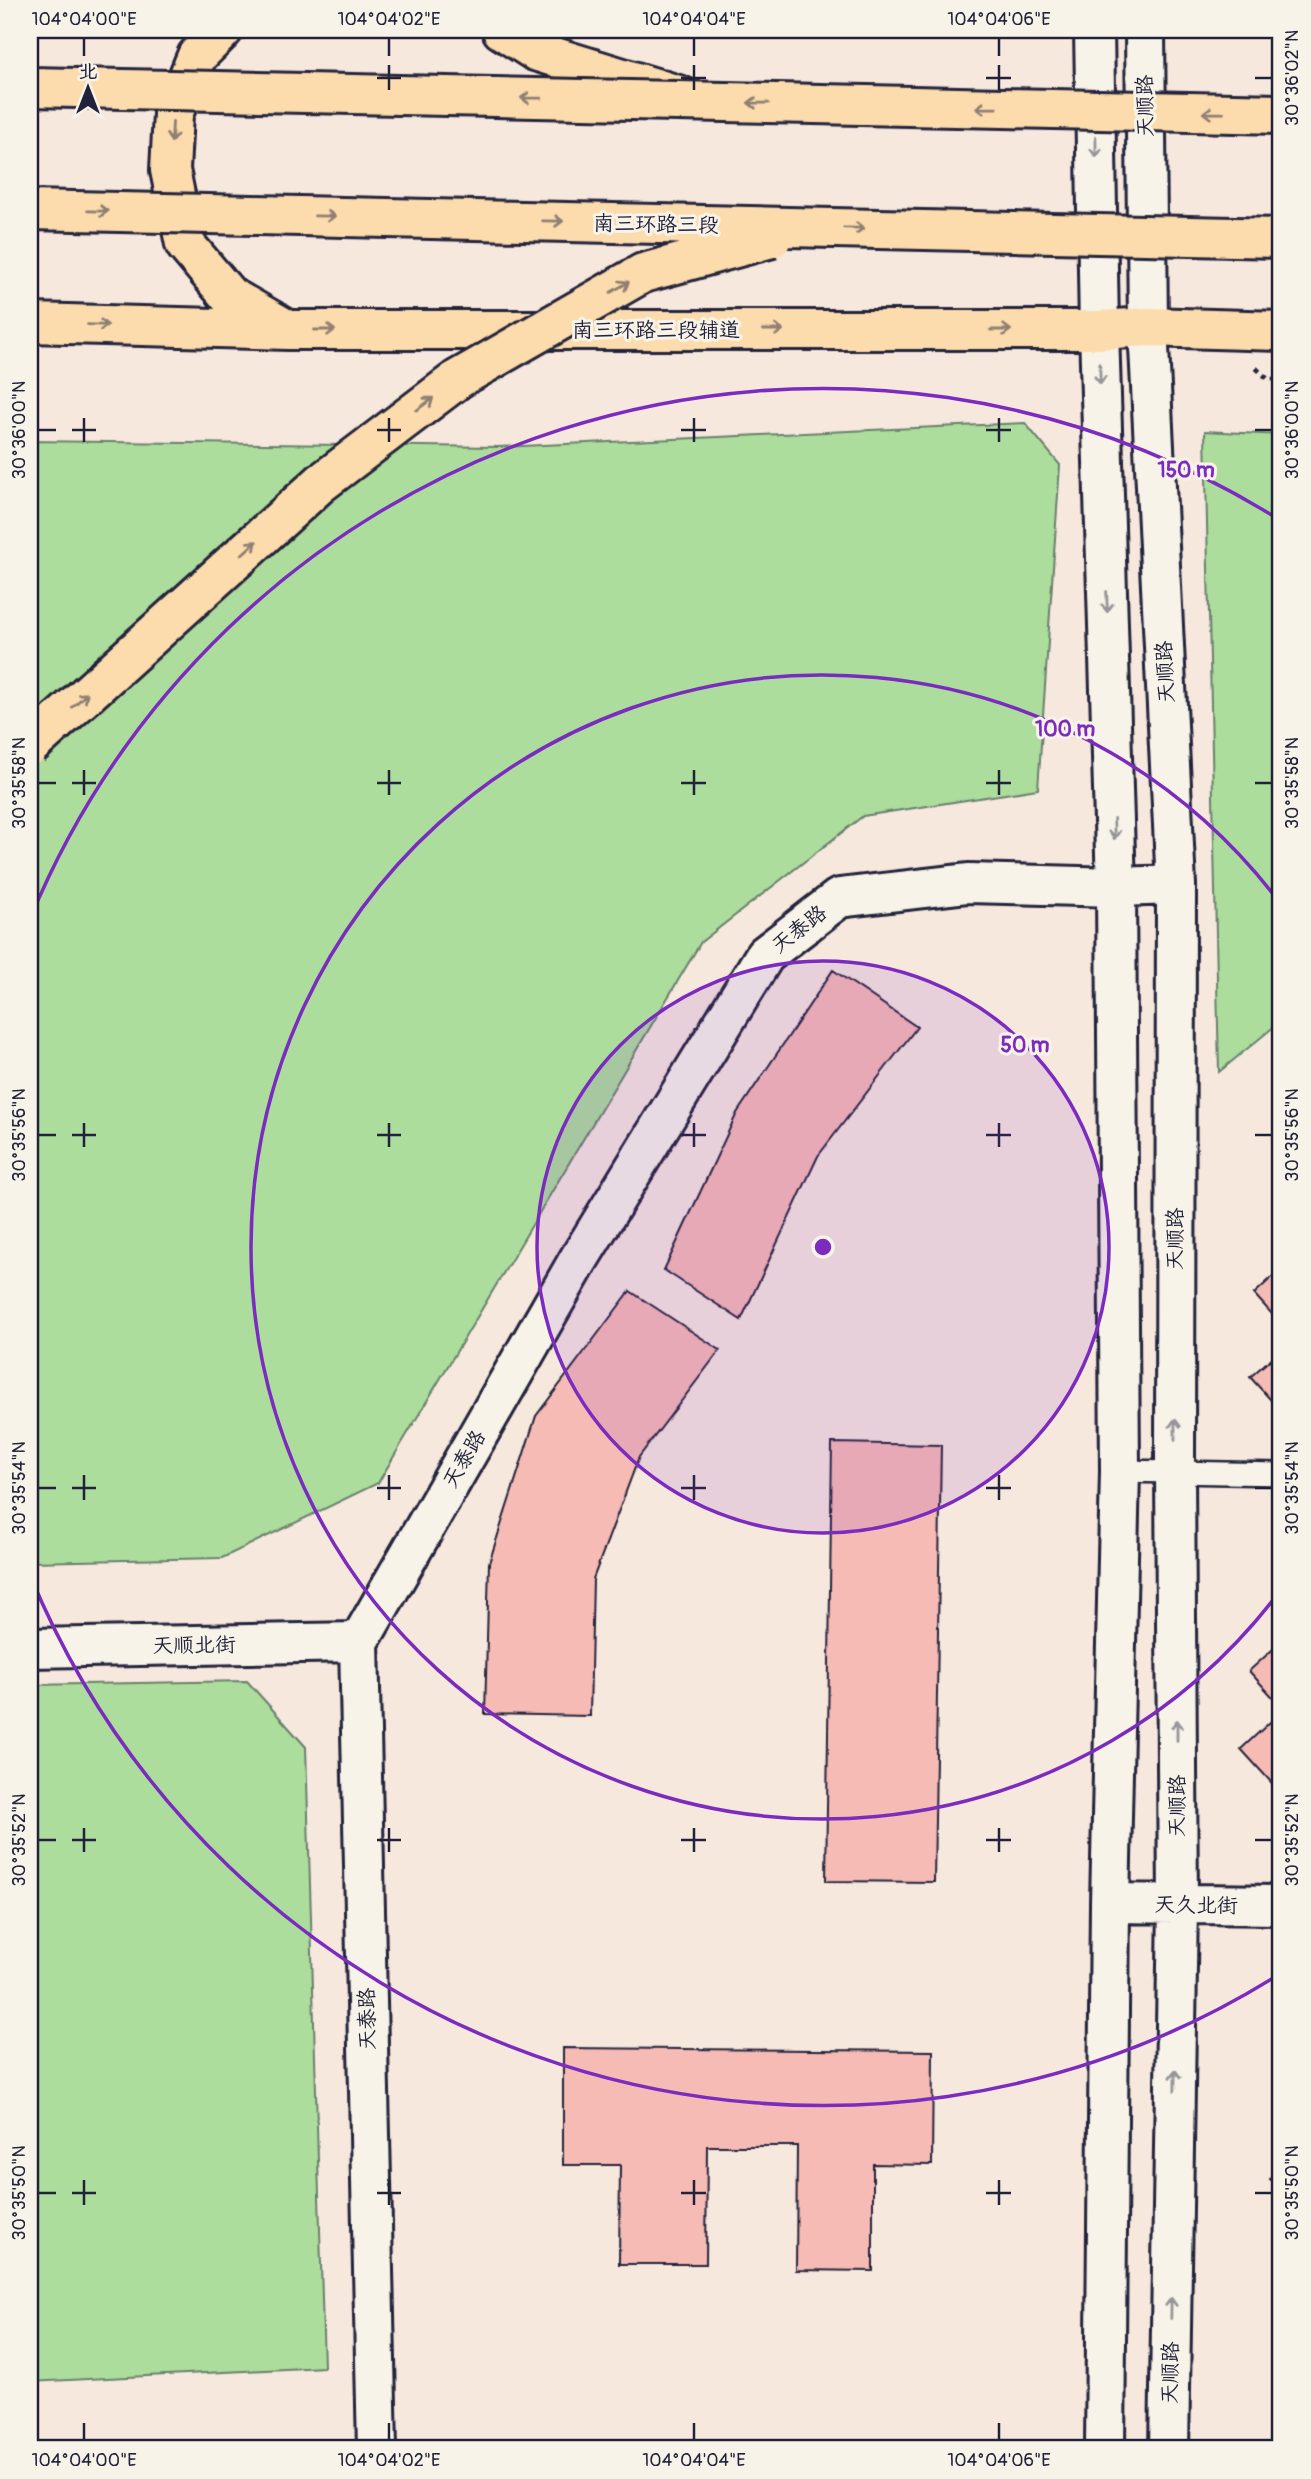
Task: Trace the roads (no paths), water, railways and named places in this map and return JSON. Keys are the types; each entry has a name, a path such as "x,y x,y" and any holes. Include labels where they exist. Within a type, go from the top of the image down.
{"main road":[{"path":"223,30 197,56 173,114 170,170 185,244 229,296 288,330"},
{"path":"502,30 535,51 699,102"},
{"path":"30,86 1281,114"},
{"name":"南三环路三段","path":"30,210 1281,238"},
{"path":"30,746 321,483 458,379 643,274 811,227"},
{"name":"南三环路三段辅道","path":"30,323 288,330 1099,330 1148,327 1281,331"}],"street":[{"path":"1094,30 1099,330 1116,887 1120,1471 1110,1903 1105,2449"},
{"name":"天顺路","path":"1144,30 1148,327 1176,885 1175,1472 1178,1906 1169,2449"},
{"name":"天泰路","path":"377,2449 359,1642 579,1259 765,955 839,898 968,883 1116,887 1176,885"},
{"name":"天顺北街","path":"30,1648 359,1642"},
{"name":"天久北街","path":"1110,1903 1178,1906 1281,1905"}],"lane":[{"path":"1120,1471 1281,1474"}]}
